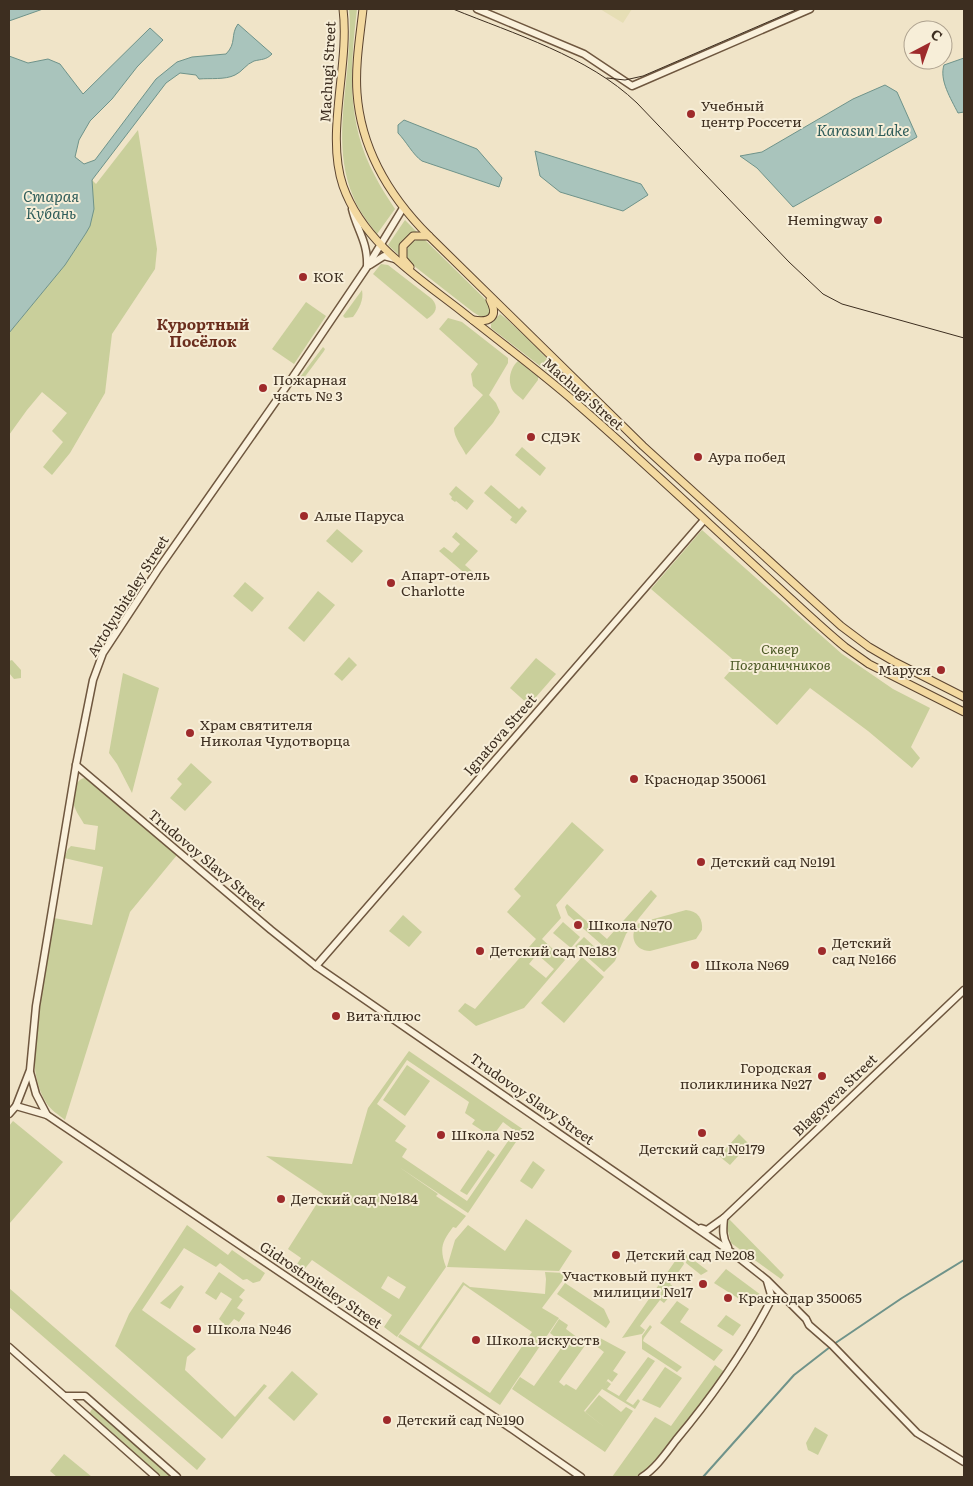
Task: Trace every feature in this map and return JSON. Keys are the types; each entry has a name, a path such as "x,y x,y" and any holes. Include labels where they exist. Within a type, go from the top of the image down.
{"main road":[{"name":"Machugi Street","path":"342,9 344,44 337,124 338,157 343,184 351,202 366,227 381,245 396,260 574,400 845,647 869,664 964,712"},
{"name":"Machugi Street","path":"363,9 356,92 360,118 372,156 388,188 403,208 482,289 643,446 841,626 877,652 964,697"},
{"path":"424,282 403,259 402,253 403,246 413,236 429,236"},
{"path":"473,320 488,321 494,313 494,308 482,289"}],"street":[{"path":"477,9 584,54 632,86 810,9"},
{"path":"351,202 355,220 365,242 368,255 367,267"},
{"name":"Avtolyubiteley Street","path":"9,1114 16,1106 30,1070 36,1006 76,764 93,680 103,653 167,556 288,384 367,267 403,208"},
{"path":"367,267 384,256 396,260"},
{"name":"Ignatova Street","path":"316,966 704,520"},
{"name":"Trudovoy Slavy Street","path":"76,764 316,966 734,1254 767,1280 916,1433 964,1462"},
{"name":"Blagoyeva Street","path":"693,1224 707,1230 724,1218 964,990"},
{"name":"Gidrostroiteley Street","path":"30,1070 36,1094 47,1114"},
{"name":"Gidrostroiteley Street","path":"16,1106 47,1114 581,1477"},
{"path":"724,1218 722,1231 724,1239 734,1254"},
{"path":"642,1477 657,1464 694,1418 737,1359 770,1302 771,1296 767,1280"},
{"path":"9,1347 156,1477"},
{"path":"65,1396 85,1396 178,1477"},
{"path":"88,1416 87,1411 90,1407 96,1406"}],"shaded area":[{"path":"600,9 632,9 623,23"}],"green space":[{"path":"349,9 357,9 352,94 359,135 375,176 395,209 377,234 355,201 347,180 342,147 349,43"},
{"path":"138,130 157,249 155,269 112,334 105,393 70,453 52,475 43,467 63,442 52,431 67,413 42,392 9,435 9,333 65,265 86,233 92,180 96,184"},
{"path":"405,220 418,233 413,233 404,240 400,249 400,256 388,245"},
{"path":"424,239 488,302 490,313 488,316 481,317 473,312 409,262 406,254 408,248 413,242"},
{"path":"381,264 388,265 432,299 436,307 433,314 427,319 373,274"},
{"path":"362,290 362,301 357,311 353,317 345,318 343,316"},
{"path":"306,302 326,316 294,364 272,349"},
{"path":"500,314 541,352 577,393 491,328 491,324"},
{"path":"448,318 462,322 508,358 508,363 489,395 496,403 500,412 466,455 457,439 454,428 483,395 473,386 471,374 478,364 439,329"},
{"path":"323,347 324,351 298,386 296,385 297,381"},
{"path":"518,361 538,377 538,380 523,400 513,391 510,384 511,371"},
{"path":"522,447 546,468 540,476 515,455"},
{"path":"491,485 519,509 522,506 527,511 516,524 510,520 512,517 484,493"},
{"path":"456,486 474,501 467,510 451,499 452,497 449,494"},
{"path":"337,529 363,551 352,563 326,541"},
{"name":"Сквер Пограничников","path":"702,530 842,654 893,689 930,708 911,747 920,758 912,768 868,731 810,688 777,725 724,678 737,663 651,589"},
{"path":"456,532 478,551 465,565 473,572 469,577 439,551 444,547 452,553 460,544 452,537"},
{"path":"245,582 264,598 252,612 233,596"},
{"path":"318,591 335,605 304,642 288,628"},
{"path":"349,657 357,665 342,681 334,674"},
{"path":"536,658 556,674 529,705 510,688"},
{"path":"12,660 21,670 21,678 14,679 9,673 9,661"},
{"path":"123,673 159,688 132,793 109,753"},
{"path":"191,763 212,782 185,811 170,798 182,784 177,779"},
{"path":"85,778 91,781 177,855 130,912 65,1120 49,1106 39,1088 34,1062 34,1035 54,918 92,925 103,867 64,858 71,846 95,850 98,826 84,824 73,801 74,790 77,784"},
{"path":"572,822 604,850 556,905 561,918 542,939 565,960 524,1008 476,1026 458,1011 465,1003 475,1009 536,939 507,912 521,896 514,889","holes":["537,954 554,969 546,978 529,964"]},
{"path":"651,890 657,896 626,934 615,961 604,972 575,946 584,937 598,950 607,940 602,945 568,915 565,907 567,904 607,939"},
{"path":"686,910 694,912 701,919 702,930 696,939 650,951 640,948 634,941 634,932 639,923"},
{"path":"403,915 422,932 409,947 389,931"},
{"path":"563,922 580,937 571,948 553,933"},
{"path":"582,957 604,977 564,1023 541,1003"},
{"path":"409,1051 524,1130 468,1213 399,1167 438,1194 436,1196 466,1216 456,1228 453,1227 444,1241 442,1250 446,1267 397,1337 384,1327 392,1315 312,1260 302,1272 295,1267 301,1258 288,1249 323,1194 266,1156 352,1164 368,1108","holes":["407,1060 469,1102 465,1113 475,1120 472,1124 492,1137 503,1122 515,1131 467,1201 402,1157 407,1149 395,1141 406,1126 377,1104","388,1276 406,1287 399,1299 381,1288"]},
{"path":"407,1065 430,1081 405,1116 383,1100"},
{"path":"13,1121 63,1162 9,1224 9,1126"},
{"path":"739,1134 749,1144 730,1165 719,1156"},
{"path":"488,1150 495,1155 467,1195 460,1191"},
{"path":"533,1161 545,1170 532,1189 520,1181"},
{"path":"526,1219 572,1251 559,1271 447,1267 455,1240 468,1225 505,1251"},
{"path":"729,1219 784,1275 781,1279 731,1243 727,1227"},
{"path":"187,1225 228,1255 232,1250 265,1273 260,1281 253,1283 247,1279 243,1280 220,1263 216,1267 184,1248 142,1310 196,1349 187,1357 185,1370 235,1417 264,1384 267,1386 222,1439 115,1346 129,1314"},
{"path":"683,1252 708,1271 701,1275 686,1263"},
{"path":"680,1254 684,1264 670,1284 676,1289 664,1303 660,1300 640,1326 645,1330 642,1334 622,1338"},
{"path":"726,1269 761,1295 752,1307 714,1283"},
{"path":"219,1272 245,1290 239,1297 243,1300 237,1308 245,1313 239,1322 234,1319 227,1327 219,1319 232,1299 221,1292 216,1300 205,1293"},
{"path":"545,1272 564,1273 563,1280 542,1308 559,1318 500,1405 398,1337 400,1334 419,1346 463,1282 470,1287 545,1294","holes":["464,1285 532,1332 490,1393 421,1348"]},
{"path":"565,1283 604,1309 610,1322 606,1328 557,1294"},
{"path":"181,1285 184,1287 170,1309 160,1303"},
{"path":"9,1288 206,1459 197,1470 9,1307"},
{"path":"677,1301 689,1309 680,1322 723,1350 714,1361 660,1323"},
{"path":"726,1315 741,1325 733,1336 717,1326"},
{"path":"559,1319 568,1325 566,1329 586,1344 559,1382 564,1386 566,1384 576,1390 604,1352 595,1345 600,1338 626,1352 613,1371 618,1374 612,1382 608,1379 605,1384 607,1381 611,1384 607,1389 619,1396 648,1357 655,1361 626,1401 633,1405 638,1399 640,1401 635,1409 602,1389 584,1411 599,1395 621,1412 626,1407 633,1411 605,1452 512,1389 520,1377 534,1386 564,1344 550,1333"},
{"path":"650,1325 652,1327 643,1341 682,1367 677,1372 642,1349 642,1336"},
{"path":"715,1365 726,1373 652,1467 640,1477 612,1477 655,1417 671,1426"},
{"path":"665,1367 682,1378 660,1408 642,1400"},
{"path":"292,1371 318,1394 294,1421 268,1398"},
{"path":"92,1409 173,1477 161,1477 89,1414"},
{"path":"815,1427 828,1435 818,1455 808,1450 806,1443"},
{"path":"64,1454 92,1477 57,1477 50,1471"}],"water":[{"path":"9,9 43,9 9,21"},
{"name":"Старая Кубань","path":"238,24 272,54 266,58 251,62 231,77 199,79 196,75 180,73 166,83 92,180 94,209 90,226 86,233 65,265 9,333 9,56 28,63 48,59 60,64 83,94 150,28 163,40 137,67 112,99 90,121 79,140 75,157 84,164 95,160 156,79 177,62 192,57 226,54 233,43 234,32"},
{"path":"964,58 964,112 958,113 946,89 943,77 943,70 953,70 953,62"},
{"name":"Karasun Lake","path":"885,85 897,92 917,137 793,207 757,168 740,156 762,152 853,99"},
{"path":"404,120 477,149 502,178 499,187 422,161 398,133 398,125"},
{"path":"535,151 641,184 648,195 623,211 560,192 540,176"}],"waterway":[{"path":"834,1344 902,1298 964,1260"},
{"path":"703,1477 794,1375 830,1347"}],"tram line":[{"path":"453,9 550,48 573,59 618,86 637,103 789,262 823,294 842,304 964,338"},
{"path":"607,78 625,80 643,76 798,9"}],"place":[{"name":"Учебный центр Россети","path":"691,114"},
{"name":"Hemingway","path":"878,220"},
{"name":"КОК","path":"303,277"},
{"name":"Пожарная часть № 3","path":"263,388"},
{"name":"СДЭК","path":"531,437"},
{"name":"Аура побед","path":"698,457"},
{"name":"Алые Паруса","path":"304,516"},
{"name":"Апарт-отель Charlotte","path":"391,583"},
{"name":"Маруся","path":"941,670"},
{"name":"Храм святителя Николая Чудотворца","path":"190,733"},
{"name":"Краснодар 350061","path":"634,779"},
{"name":"Детский сад №191","path":"701,862"},
{"name":"Школа №70","path":"578,925"},
{"name":"Детский сад №183","path":"480,951"},
{"name":"Детский сад №166","path":"822,951"},
{"name":"Школа №69","path":"695,965"},
{"name":"Вита плюс","path":"336,1016"},
{"name":"Городская поликлиника №27","path":"822,1076"},
{"name":"Детский сад №179","path":"702,1133"},
{"name":"Школа №52","path":"441,1135"},
{"name":"Детский сад №184","path":"281,1199"},
{"name":"Детский сад №208","path":"616,1255"},
{"name":"Участковый пункт милиции №17","path":"703,1284"},
{"name":"Краснодар 350065","path":"728,1298"},
{"name":"Школа №46","path":"197,1329"},
{"name":"Школа искусств","path":"476,1340"},
{"name":"Детский сад №190","path":"387,1420"}],"district":[{"name":"Курортный Посёлок","path":"203,334"}]}
